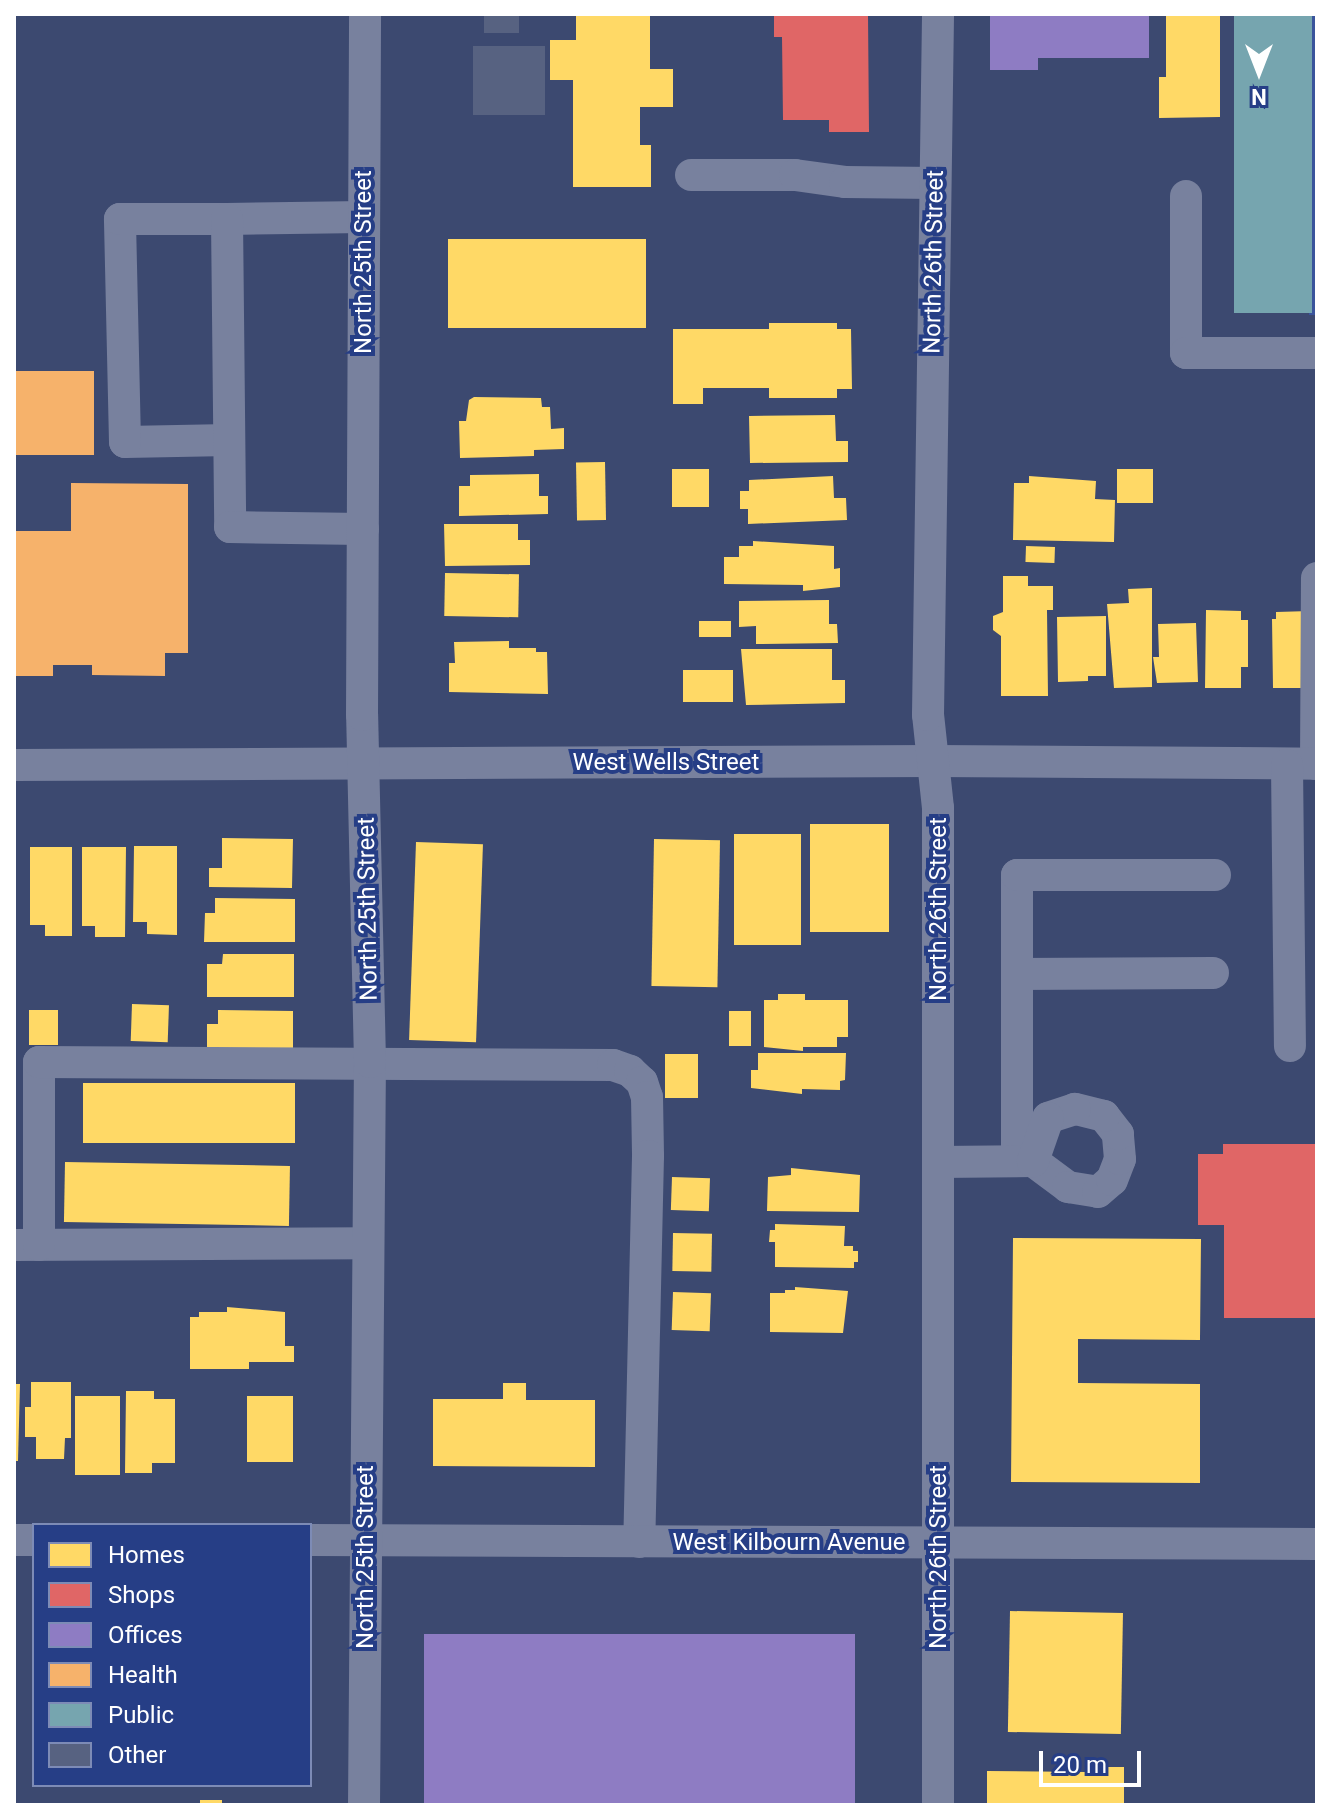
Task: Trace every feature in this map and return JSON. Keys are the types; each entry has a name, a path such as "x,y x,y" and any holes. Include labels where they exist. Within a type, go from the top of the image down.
{"street":[{"name":"North 25th Street","path":"364,1805 370,1062 362,715 365,14"},
{"name":"North 26th Street","path":"938,14 928,715 938,808 938,1805"},
{"path":"691,175 795,175 845,182 935,183"},
{"path":"1186,196 1186,353 1317,353"},
{"path":"229,440 125,442 120,219 364,217"},
{"path":"227,219 230,527 363,529"},
{"path":"1290,1046 1317,578"},
{"name":"West Wells Street","path":"14,765 933,761 1307,764"},
{"path":"939,1162 1025,1161 1017,974 1017,875 1215,875"},
{"path":"1017,974 1213,973"},
{"path":"368,1243 26,1245 39,1062 613,1065 630,1071 642,1082 647,1097 639,1542"},
{"name":"West Kilbourn Avenue","path":"312,1540 940,1545 1317,1544"}],"shaded area":[{"path":"1312,14 1317,14 1317,315 1309,315"}],"building: Homes":[{"path":"576,14 650,14 650,69 673,69 673,107 640,107 640,145 651,145 651,187 573,187 573,80 550,80 550,40 576,40"},
{"path":"1166,14 1220,14 1220,117 1159,118 1159,77 1166,77"},
{"path":"448,239 646,239 646,328 448,328"},
{"path":"769,323 837,323 837,329 851,329 852,389 837,389 837,398 769,398 769,388 703,388 703,404 673,404 673,329 769,329"},
{"path":"474,397 541,398 542,407 550,407 551,429 564,428 564,449 534,450 534,456 460,458 459,421 466,421 469,400"},
{"path":"835,415 836,441 848,441 848,462 750,463 749,416"},
{"path":"605,462 606,520 577,520 576,463"},
{"path":"672,469 709,469 709,507 672,507"},
{"path":"1117,469 1153,469 1153,503 1117,503"},
{"path":"539,474 539,496 548,496 548,514 459,516 459,486 470,486 470,475"},
{"path":"833,476 834,498 846,498 847,520 748,524 748,509 740,509 740,491 749,491 749,480"},
{"path":"1029,476 1096,481 1095,499 1115,500 1114,542 1013,540 1014,483 1029,483"},
{"path":"444,524 518,524 518,540 530,540 530,565 445,566"},
{"path":"753,541 834,546 834,569 840,568 840,587 803,591 803,585 724,584 724,557 739,557 739,546 753,546"},
{"path":"1026,546 1055,547 1054,563 1025,562"},
{"path":"445,573 519,574 518,617 444,616"},
{"path":"1003,576 1028,576 1028,586 1053,586 1053,610 1047,610 1048,696 1001,696 1001,636 993,630 993,616 1003,612"},
{"path":"1152,588 1152,687 1114,688 1107,604 1129,603 1128,589"},
{"path":"829,600 829,624 837,624 838,643 756,644 756,626 739,627 739,601"},
{"path":"1206,610 1241,611 1241,620 1248,620 1248,667 1241,667 1241,688 1205,688"},
{"path":"1310,611 1311,688 1273,688 1272,619 1276,619 1276,612"},
{"path":"1106,616 1106,676 1088,676 1088,681 1058,682 1057,617"},
{"path":"699,621 731,621 731,637 699,637"},
{"path":"1196,623 1198,682 1157,683 1153,657 1159,657 1158,624"},
{"path":"509,641 509,648 536,648 536,652 547,652 548,694 449,692 449,663 455,663 454,642"},
{"path":"741,649 832,649 832,680 845,680 845,703 746,705"},
{"path":"683,670 733,670 733,702 683,702"},
{"path":"810,824 889,824 889,932 810,932"},
{"path":"734,834 801,834 801,945 734,945"},
{"path":"222,838 293,839 292,888 209,887 209,868 222,868"},
{"path":"654,839 720,840 717,987 651,986"},
{"path":"416,842 483,844 476,1042 409,1040"},
{"path":"134,846 177,846 177,935 147,934 147,922 133,922"},
{"path":"30,847 72,847 72,936 45,936 45,925 30,925"},
{"path":"82,847 126,847 125,937 95,937 95,926 82,926"},
{"path":"215,898 295,899 295,942 204,942 205,913 215,913"},
{"path":"223,954 294,954 294,997 207,997 207,964 222,964"},
{"path":"778,994 805,994 805,1000 848,1000 848,1037 837,1037 837,1047 803,1047 803,1051 764,1047 764,1000 778,1000"},
{"path":"132,1004 169,1005 168,1042 131,1041"},
{"path":"29,1010 58,1010 58,1045 29,1045"},
{"path":"218,1010 293,1011 293,1053 207,1053 207,1024 218,1024"},
{"path":"729,1011 751,1011 751,1046 729,1046"},
{"path":"758,1053 846,1053 845,1080 840,1081 840,1090 802,1089 802,1094 751,1088 751,1070 758,1070"},
{"path":"665,1054 698,1054 698,1098 665,1098"},
{"path":"83,1083 295,1083 295,1143 83,1143"},
{"path":"65,1162 290,1166 289,1226 64,1222"},
{"path":"791,1168 860,1175 859,1212 767,1211 768,1177 791,1175"},
{"path":"672,1177 710,1178 709,1211 671,1210"},
{"path":"775,1224 845,1226 844,1246 853,1246 853,1251 858,1251 858,1262 854,1262 854,1268 775,1267 775,1242 769,1242 770,1230 775,1230"},
{"path":"673,1233 712,1234 711,1272 672,1271"},
{"path":"1013,1238 1201,1239 1200,1340 1078,1339 1078,1383 1200,1384 1200,1483 1011,1482"},
{"path":"795,1287 848,1291 843,1333 770,1332 770,1293 785,1293 785,1290 795,1290"},
{"path":"673,1292 711,1293 710,1331 672,1330"},
{"path":"227,1307 285,1312 285,1346 294,1346 294,1362 249,1362 249,1369 190,1369 190,1317 199,1317 199,1312 227,1312"},
{"path":"31,1382 71,1382 71,1438 65,1438 64,1459 36,1459 36,1437 25,1437 25,1407 31,1407"},
{"path":"503,1383 526,1383 526,1400 595,1400 595,1467 433,1466 433,1399 503,1399"},
{"path":"14,1384 20,1384 18,1461 14,1461"},
{"path":"126,1391 154,1391 154,1399 175,1399 175,1463 152,1463 152,1473 125,1473"},
{"path":"75,1396 120,1396 120,1475 75,1475"},
{"path":"247,1396 293,1396 293,1462 247,1462"},
{"path":"1010,1611 1123,1613 1121,1734 1008,1732"},
{"path":"1086,1767 1124,1767 1124,1805 987,1805 987,1771 1086,1772"},
{"path":"200,1800 222,1800 222,1805 200,1805"}],"building: Shops":[{"path":"774,14 868,14 869,132 829,132 829,120 783,120 782,37 774,37"},
{"path":"1223,1144 1317,1144 1317,1318 1224,1318 1224,1225 1198,1225 1198,1154 1223,1154"}],"building: Offices":[{"path":"990,14 1149,14 1149,58 1038,58 1038,70 990,70"},
{"path":"424,1634 855,1634 855,1805 424,1805"}],"building: Health":[{"path":"14,371 94,371 94,455 14,455"},
{"path":"71,483 188,484 188,653 165,653 165,676 92,675 92,665 53,665 53,676 14,676 14,531 71,531"}],"building: Public":[{"path":"1234,14 1312,14 1312,313 1234,313"}],"building: Other":[{"path":"484,14 519,14 519,33 484,33"},
{"path":"473,46 545,46 545,115 473,115"}]}
